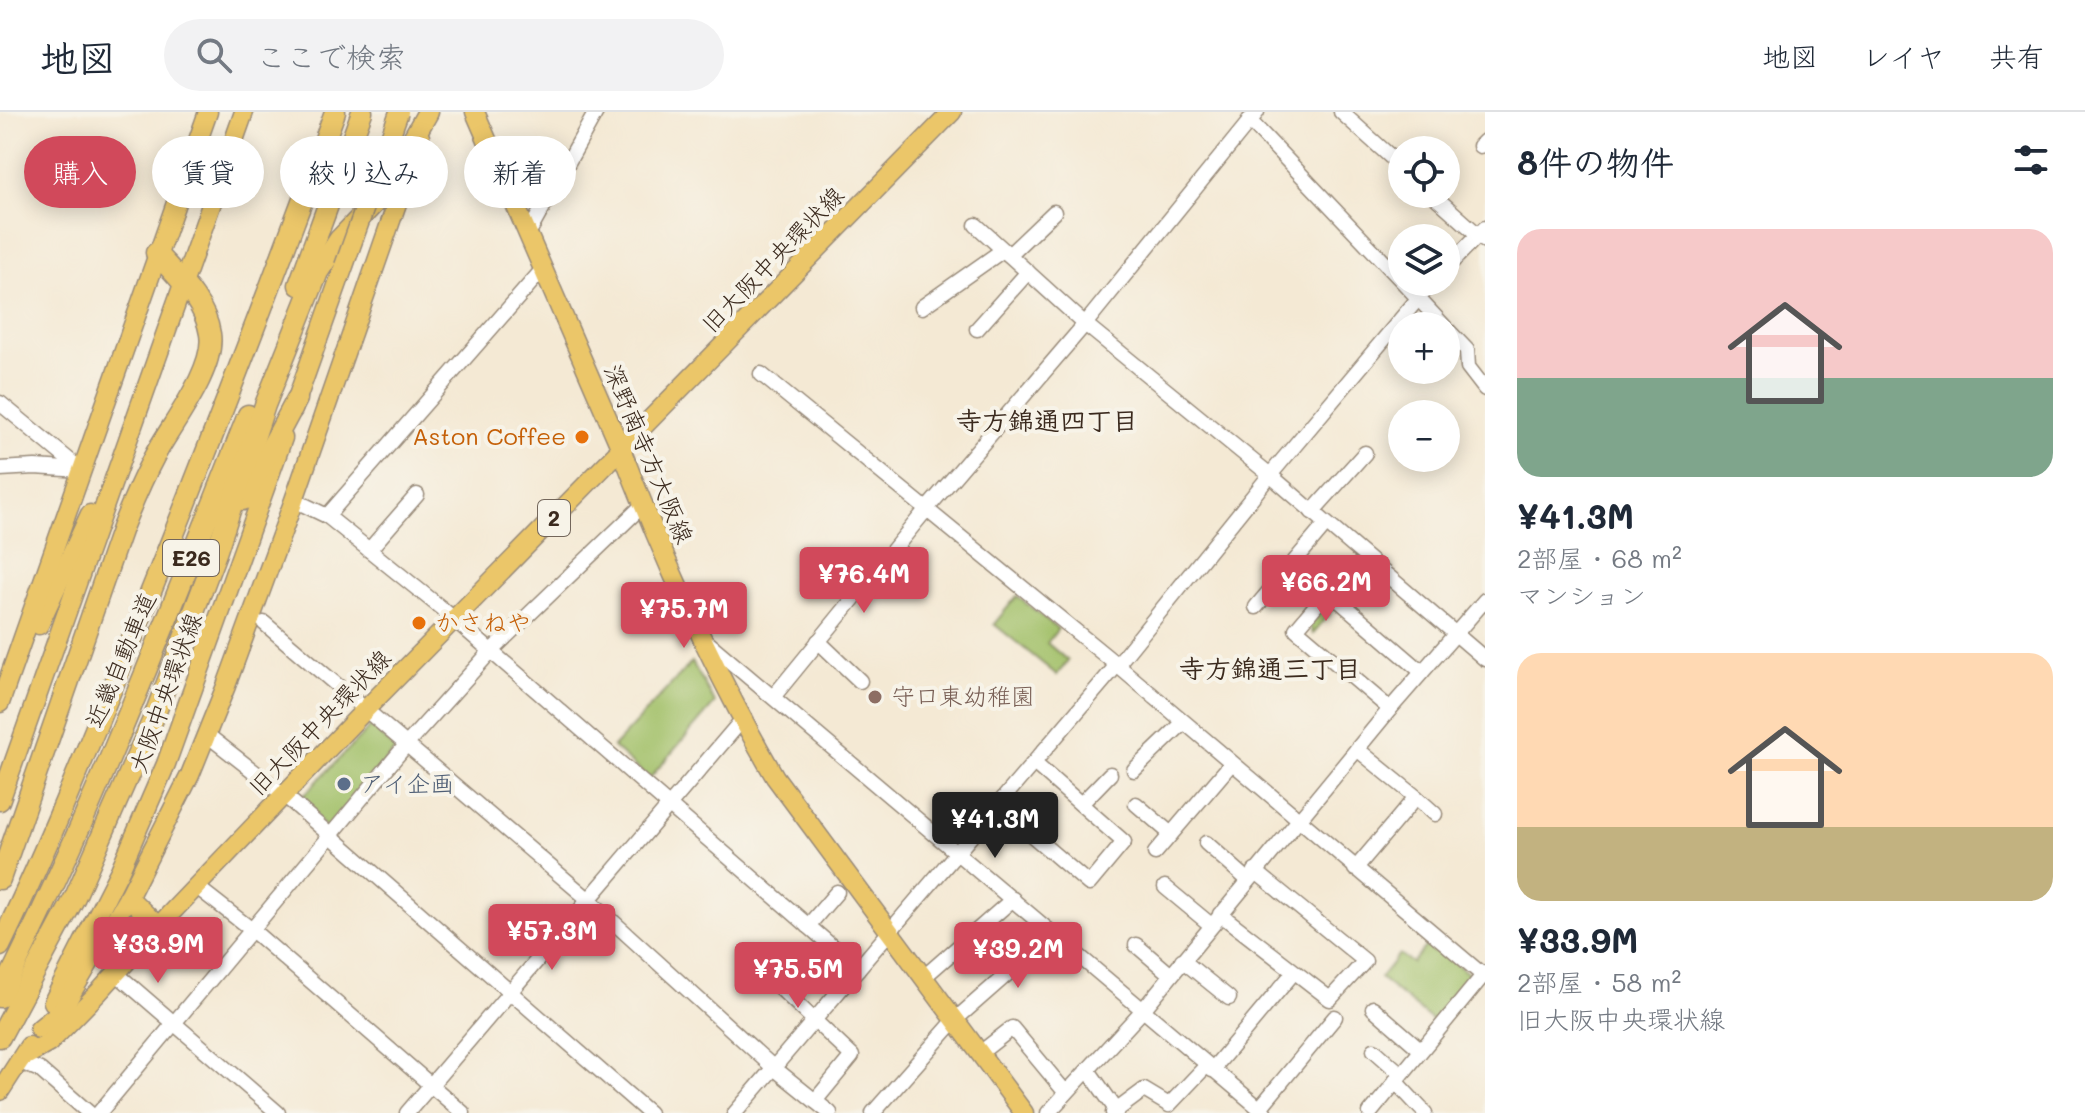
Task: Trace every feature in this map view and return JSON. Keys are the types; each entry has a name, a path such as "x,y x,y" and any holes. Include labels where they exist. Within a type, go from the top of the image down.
{"highway":[{"name":"近畿自動車道","path":"0,946 49,840 143,612 267,299 335,112"},
{"name":"近畿自動車道","path":"0,997 71,848 166,622 291,307 362,112"},
{"name":"2","path":"216,553 239,479 297,322 327,256 380,197 429,112"},
{"path":"0,879 122,528 144,477 209,355 211,336 206,317 197,300 156,253"},
{"name":"2","path":"216,553 297,399"},
{"path":"0,1037 75,897 154,717 216,553"}],"main road":[{"path":"200,136 208,112"},
{"path":"207,136 220,112"},
{"path":"0,801 244,112"},
{"name":"大阪中央環状線","path":"0,1091 39,1029 120,870 166,764 399,112"},
{"name":"2","path":"39,1029 61,1011 128,897 190,775 294,500 429,112"},
{"name":"深野南寺方大阪線","path":"475,112 643,505 701,637 742,720 775,777 1024,1113"},
{"name":"旧大阪中央環状線","path":"22,1059 49,1043 117,974 365,710 952,112"},
{"path":"0,705 173,208"},
{"path":"0,705 127,440"},
{"path":"128,897 159,927"}],"street":[{"path":"528,234 596,112"},
{"path":"1341,112 1388,154"},
{"path":"774,696 925,511 1085,324 1253,116 1388,264"},
{"path":"1449,208 1483,235 1460,256"},
{"path":"922,307 1006,252 1054,212"},
{"path":"976,225 1085,324 1270,475 1485,659"},
{"path":"327,516 543,269"},
{"path":"977,329 1028,272"},
{"path":"735,1113 1117,665 1417,297 1431,312"},
{"path":"1460,343 1467,350 1468,367 1485,389"},
{"path":"761,374 1117,665 1484,975 1370,1113"},
{"path":"2,408 81,470"},
{"path":"1312,512 1365,453"},
{"path":"0,469 35,467 81,470"},
{"path":"369,550 417,495"},
{"path":"294,500 327,516 454,619 858,969"},
{"path":"99,1113 406,745 491,651 643,505"},
{"path":"1256,607 1326,524"},
{"path":"1390,709 1296,629 1328,591 1422,672"},
{"path":"1048,1113 1142,1011 1390,709 1485,600"},
{"path":"264,623 588,899 774,1068 830,1113"},
{"path":"701,637 1262,1111 1335,1017"},
{"path":"818,641 860,681"},
{"path":"407,1113 742,720"},
{"path":"1134,770 1183,723"},
{"path":"206,734 284,795 649,1113"},
{"path":"1357,749 1435,814"},
{"path":"998,806 1089,884 1124,842 1034,763"},
{"path":"1155,853 1231,764"},
{"path":"1081,804 1110,774"},
{"path":"1355,869 1416,797"},
{"path":"1136,804 1171,834"},
{"path":"1165,887 1330,999 1365,961 1206,843"},
{"path":"197,887 252,930 463,1113"},
{"path":"808,926 837,892"},
{"path":"924,977 1013,899"},
{"path":"873,1113 956,1019 1054,933"},
{"path":"1136,945 1171,975"},
{"path":"1182,960 1229,998"},
{"path":"1088,1070 1115,1112 1144,1090 1169,1105 1209,1068 1294,972"},
{"path":"117,974 278,1113"},
{"path":"777,985 852,1056 815,1101"},
{"path":"1373,1008 1421,1050"},
{"path":"980,1053 1012,1028 1066,1093"},
{"path":"1374,1050 1425,1113"},
{"path":"22,1059 40,1070 89,1113"}],"green space":[{"path":"1017,596 1058,629 1047,643 1068,661 1057,675 994,624"},
{"path":"1332,602 1336,605 1313,634 1309,624 1324,604"},
{"path":"692,662 715,703 649,779 613,747"},
{"path":"371,726 396,749 328,829 297,802"},
{"path":"1429,942 1475,979 1438,1025 1380,978 1399,954 1412,963"}],"place":[{"name":"Aston Coffee","path":"582,437"},
{"name":"かさねや","path":"419,623"},
{"name":"守口東幼稚園","path":"875,697"},
{"name":"アイ企画","path":"344,784"}],"district":[{"name":"寺方錦通四丁目","path":"1047,421"},
{"name":"寺方錦通三丁目","path":"1270,669"}]}
